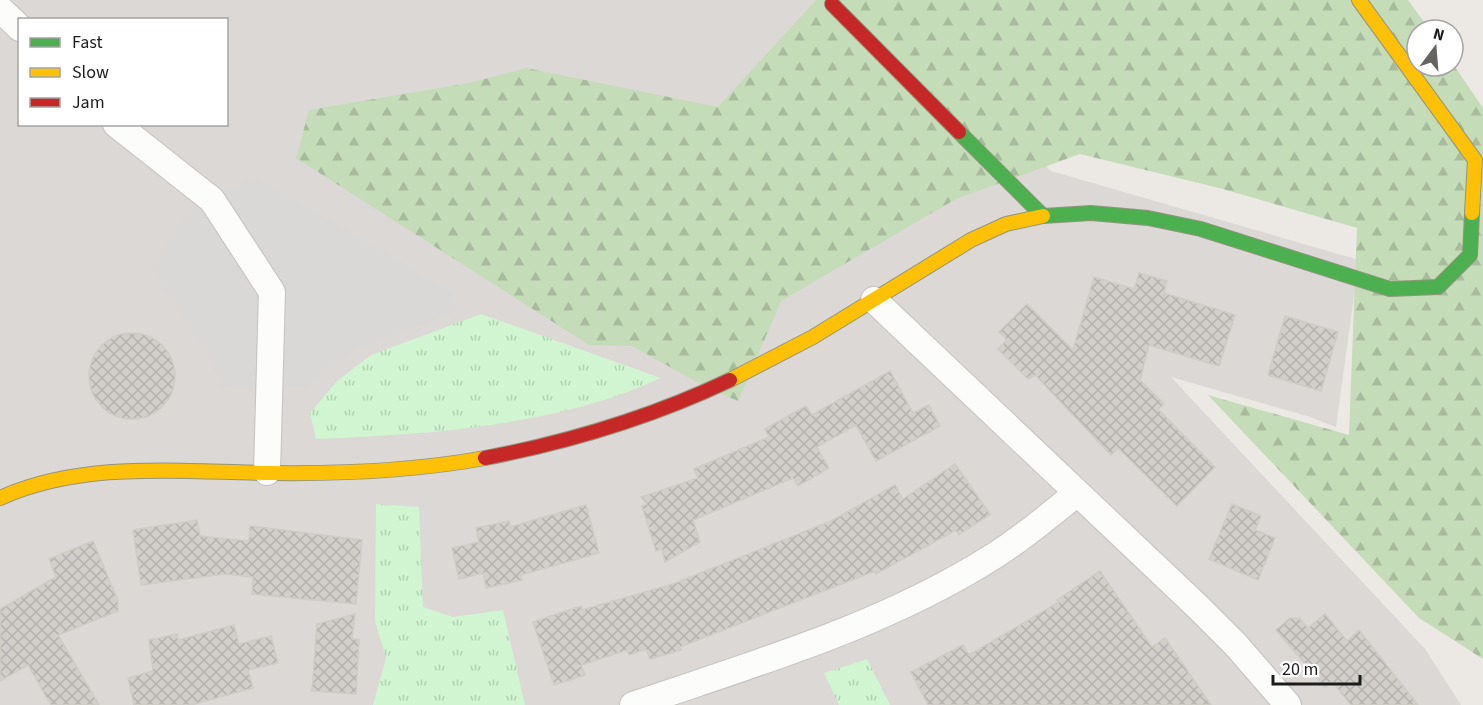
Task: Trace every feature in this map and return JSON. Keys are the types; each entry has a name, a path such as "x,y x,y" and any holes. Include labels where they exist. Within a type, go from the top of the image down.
{"street":[{"path":"0,498 36,483 79,475 131,471 349,473 418,468 493,457 564,440 686,399 760,366 971,240 1006,224 1042,216 1091,213 1148,218 1201,229 1390,289 1438,287 1470,255 1475,160 1359,0"},
{"path":"832,4 1042,216"},
{"path":"0,9 18,26"},
{"path":"120,126 212,200 272,292 267,472"},
{"path":"874,300 1206,616 1280,702"},
{"path":"633,705 780,655 880,615 944,586 995,556 1077,493"}],"shaded area":[{"path":"0,0 880,0 880,15 1051,171 1359,260 1336,427 1307,416 1171,377 1425,649 1461,705 0,705"},
{"path":"257,177 451,292 457,311 354,350 307,387 220,386 213,365 149,266 190,207"}],"green space":[{"path":"816,0 1408,0 1421,18 1405,18 1405,78 1463,78 1483,108 1483,659 1419,618 1208,395 1349,435 1357,228 1223,189 1080,154 956,199 781,301 738,401 704,386 632,346 589,345 296,158 309,110 469,83 526,68 718,107"},
{"path":"481,314 661,378 609,399 531,418 424,433 316,439 310,413 337,381 371,355"},
{"path":"376,504 419,507 423,607 453,617 503,610 525,705 373,705 386,658 375,621"},
{"path":"867,659 890,705 839,705 824,673"}],"building":[{"path":"1139,273 1167,281 1164,293 1235,315 1219,366 1149,345 1140,380 1164,404 1158,409 1215,467 1177,506 1118,448 1111,455 1035,375 1028,379 998,349 1007,340 999,332 1027,304 1073,350 1094,277 1134,289"},
{"path":"1285,316 1338,332 1321,391 1268,375"},
{"path":"132,333 148,337 162,346 171,360 175,376 171,392 162,406 148,415 132,419 116,415 102,406 93,392 89,376 93,360 102,346 116,337"},
{"path":"890,371 913,413 929,405 940,426 876,461 856,425 817,447 829,468 798,486 793,478 693,520 700,542 665,562 662,549 656,551 642,506 647,504 641,497 698,478 694,469 769,437 765,429 806,406 812,415"},
{"path":"955,464 990,514 959,535 956,530 876,574 875,571 680,647 681,650 650,659 646,649 629,655 627,650 581,665 585,675 554,685 533,622 581,606 582,610 673,584 831,521 895,485 903,499"},
{"path":"1232,504 1261,516 1255,530 1275,538 1258,580 1209,559"},
{"path":"586,505 599,553 521,575 522,580 486,588 483,573 459,579 452,548 479,542 476,528 509,521 510,527"},
{"path":"197,520 200,536 249,541 250,526 362,540 356,604 252,594 253,577 224,574 141,585 133,530"},
{"path":"93,541 118,601 118,611 58,635 99,705 51,705 28,665 0,681 0,609 56,577 49,559"},
{"path":"1100,571 1152,647 1165,638 1211,705 928,705 911,672 963,645 969,655 1059,602 1057,600"},
{"path":"355,614 352,639 359,640 356,694 312,691 317,624"},
{"path":"1325,614 1347,641 1359,630 1418,705 1351,705 1332,681 1325,687 1276,630 1290,618 1299,618 1308,628"},
{"path":"234,625 239,644 271,636 278,663 248,670 253,688 191,705 134,705 128,678 153,671 149,640 177,634 178,640"}],"traffic: fast":[{"path":"959,132 1043,216 1091,213 1148,218 1201,229 1390,289 1438,287 1470,255 1472,213"}],"traffic: slow":[{"path":"1359,0 1475,160 1472,213"},
{"path":"730,380 813,337 971,240 1006,224 1043,216"},
{"path":"0,498 32,486 99,473 168,470 271,473 352,472 405,469 485,458"}],"traffic: jam":[{"path":"832,4 959,132"},
{"path":"485,458 610,427 671,406 730,380"}]}
